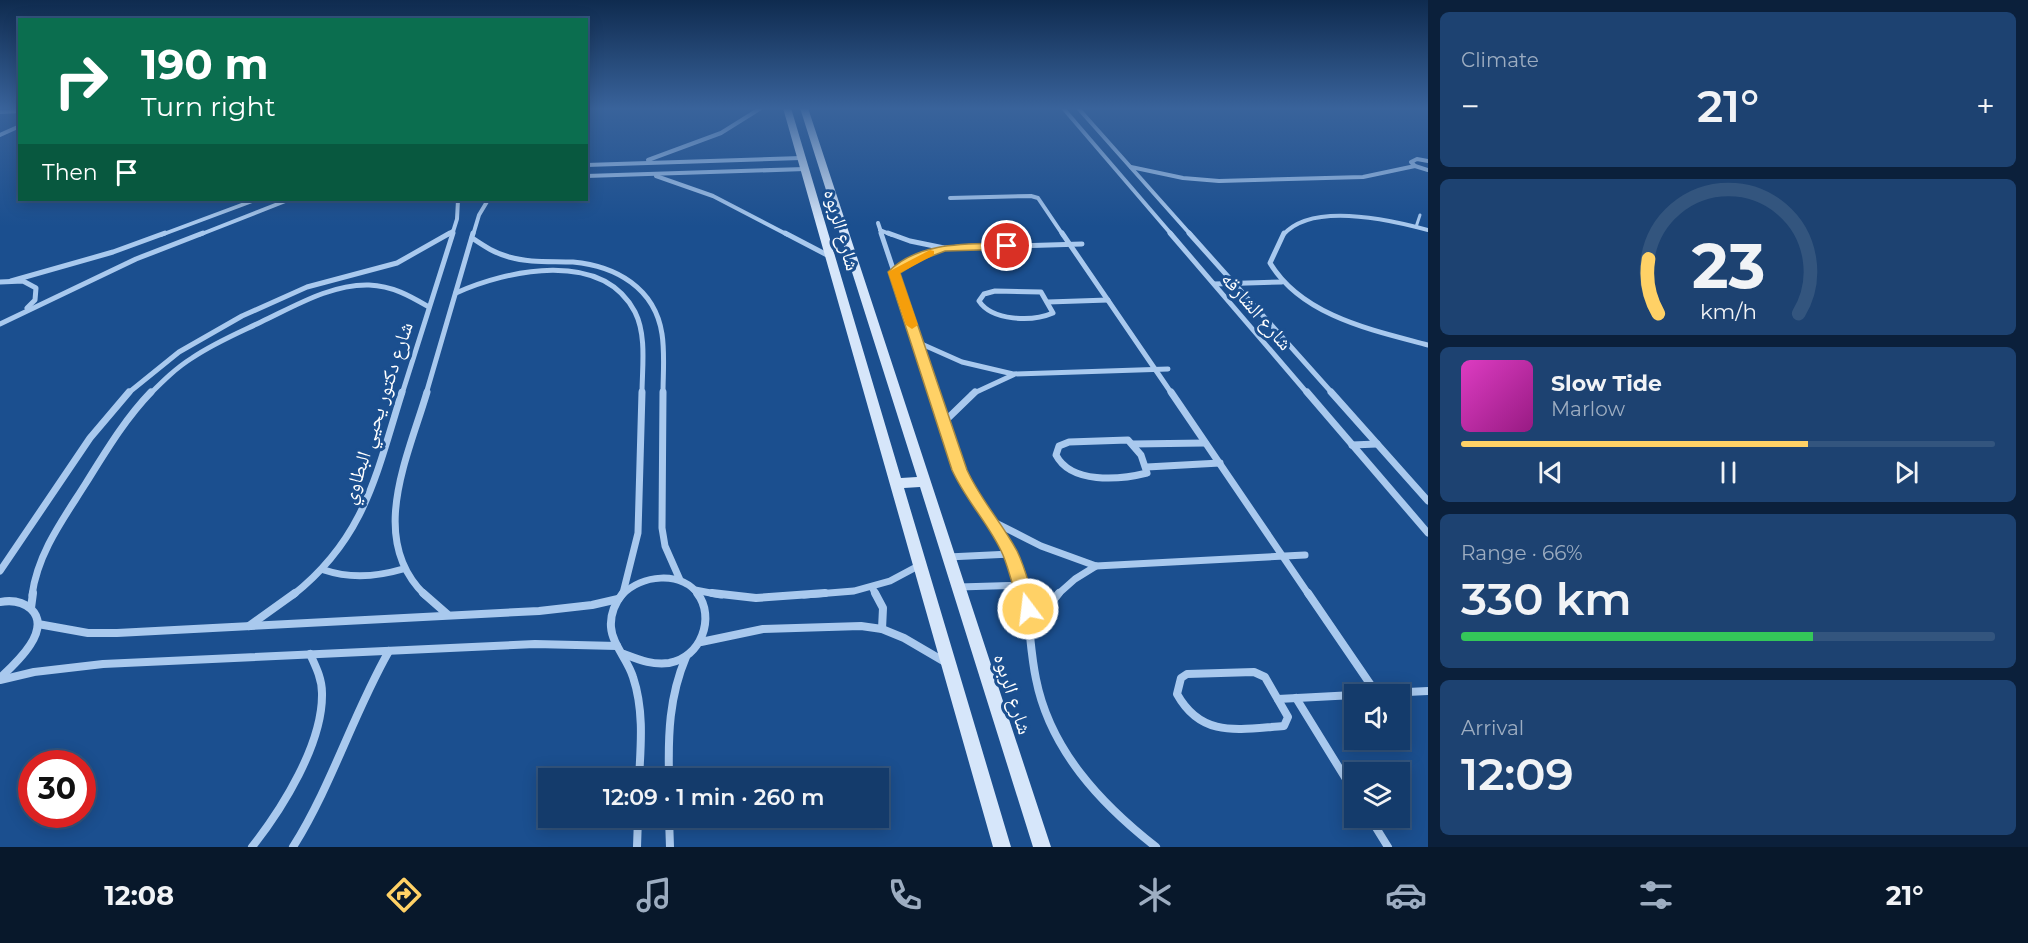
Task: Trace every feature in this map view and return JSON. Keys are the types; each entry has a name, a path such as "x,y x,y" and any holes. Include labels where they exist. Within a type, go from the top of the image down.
{"street":[{"path":"643,162 683,148"},
{"name":"شارع الربوه","path":"798,148 1002,847"},
{"name":"شارع الربوه","path":"817,148 1042,847"},
{"name":"شارع الشارقه","path":"1097,148 1428,533"},
{"name":"شارع الشارقه","path":"1113,148 1428,501"},
{"path":"1415,166 1412,160 1428,161"},
{"path":"588,165 643,162 803,164"},
{"path":"588,176 803,164"},
{"path":"1130,167 1183,178 1219,181 1363,177 1415,166 1428,170"},
{"path":"650,174 713,196 829,256"},
{"path":"950,198 1035,196 1370,684"},
{"path":"10,281 113,252 250,201"},
{"path":"0,325 145,255 285,201"},
{"name":"شارع دكتور يحيي البطاوي","path":"247,627 289,600 324,570 344,546 358,522 368,500 453,231 459,201"},
{"name":"شارع دكتور يحيي البطاوي","path":"448,614 422,594 404,569 394,536 396,501 479,215 487,201"},
{"path":"1428,231 1362,217 1316,219 1286,231 1270,263 1282,282 1305,301 1396,336 1428,345"},
{"path":"1082,244 944,248 910,241 879,226 967,487 991,520 1011,554 1022,585 1037,683 1045,710 1058,738 1096,794 1126,825 1156,847"},
{"path":"0,571 107,417 146,376 195,342 286,295 322,282 359,274 410,257 453,231"},
{"path":"472,238 488,251 513,259 576,261 619,272 629,279 654,306 662,328 663,340 662,528 672,563 680,580"},
{"path":"894,272 917,258 944,248"},
{"path":"510,273 513,259"},
{"path":"456,293 481,281 510,273 557,271 589,275 615,287 629,302 639,320 643,342 638,524 635,552 620,596 612,611 611,635 624,654 637,662 654,666 670,664 686,657"},
{"path":"359,274 360,285"},
{"path":"0,281 31,284 36,288 38,293 35,300 19,314"},
{"path":"1214,284 1282,282"},
{"path":"31,608 36,577 47,546 126,421 154,388 201,351 302,301 360,285 376,285 402,291 429,307"},
{"path":"1036,291 1043,293 1048,302 1053,311 1049,315 1003,316 989,313 979,301 984,294 989,292 1036,291"},
{"path":"1048,302 1108,300"},
{"path":"844,308 868,306"},
{"path":"917,342 962,362 1013,374 1168,369"},
{"path":"944,422 973,393 1013,374"},
{"path":"1133,444 1147,466 1147,472 1144,474 1081,475 1061,465 1056,454 1059,446 1069,442 1124,440 1133,444 1205,443"},
{"path":"1352,445 1377,444"},
{"path":"1147,466 1220,464"},
{"path":"896,483 924,482"},
{"path":"991,520 1041,546 1096,566 1305,555"},
{"path":"948,557 1011,554"},
{"path":"695,590 725,596 756,598 854,591 890,581 920,564"},
{"path":"1031,634 1038,619 1057,593 1069,582 1096,566"},
{"path":"324,570 352,578 387,574 404,569"},
{"path":"38,624 62,630 107,633 565,609 620,596 641,582 654,578 680,580 695,590 708,614 707,629 701,642 686,657 676,677 670,700 669,768"},
{"path":"958,587 1022,585"},
{"path":"872,587 883,608 882,629"},
{"path":"0,602 20,602 31,608 38,624 33,642 19,662 0,679"},
{"path":"701,642 763,628 861,626 882,629 927,649 949,664"},
{"path":"0,679 34,672 92,665 567,643 617,646"},
{"path":"293,847 311,821 363,697 388,651"},
{"path":"252,847 281,807 317,726 322,698 320,674 310,654"},
{"path":"624,654 639,700 639,768"},
{"path":"1257,672 1265,677 1278,699 1288,717 1284,726 1218,729 1207,726 1187,712 1181,703 1177,685 1181,678 1194,673 1257,672"},
{"path":"1410,692 1428,691"},
{"path":"1278,699 1344,696"},
{"path":"1296,698 1344,776"},
{"path":"637,847 638,828"},
{"path":"669,828 670,847"},
{"path":"1376,828 1388,847"}],"lane":[{"path":"1416,227 1420,215"}],"slow traffic":[{"path":"912,325 894,272 909,262 930,253"}],"route":[{"path":"1007,246 944,248 917,258 894,272 960,470 977,504 991,520 1011,554 1028,609"}]}
